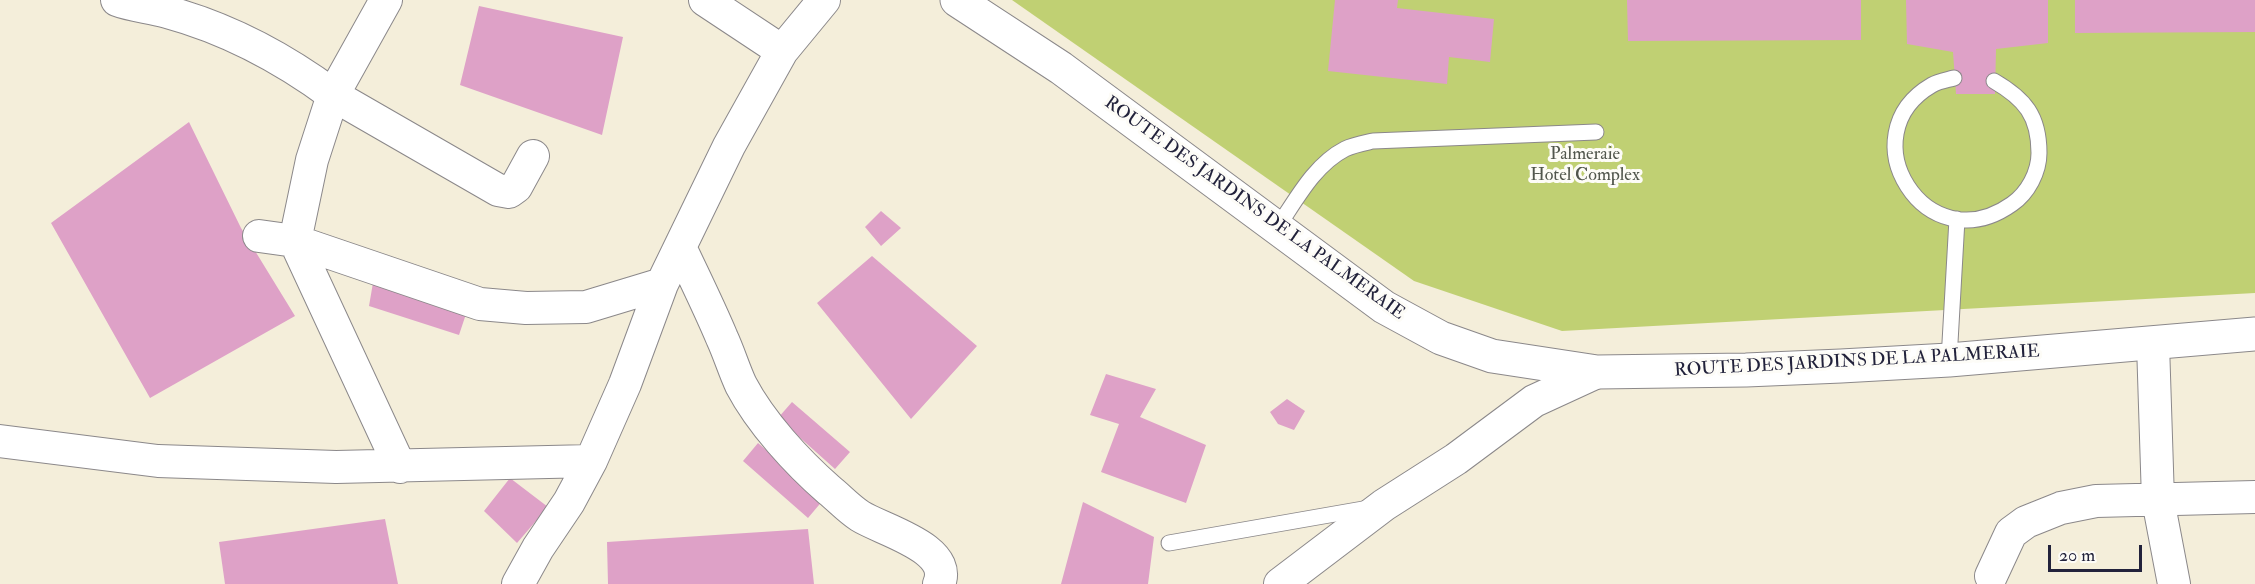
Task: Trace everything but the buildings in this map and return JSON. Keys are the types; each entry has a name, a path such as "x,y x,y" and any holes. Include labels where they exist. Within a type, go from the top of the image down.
{"street":[{"path":"117,0 204,24 251,44 311,78 333,95 498,190 509,192 516,187 534,156"},
{"path":"386,0 333,95 312,160 295,241 400,467"},
{"path":"705,0 782,51"},
{"path":"518,584 538,548 569,502 591,461 625,384 662,284 729,146 782,51 824,0"},
{"name":"ROUTE DES JARDINS DE LA PALMERAIE","path":"957,0 1061,68 1384,307 1441,338 1492,356 1597,372 1746,370 1949,360 2255,334"},
{"path":"260,236 295,241 480,304 526,308 586,307 662,284"},
{"path":"680,247 742,385 771,430 822,484 859,516 931,553 938,562 942,578 939,584"},
{"path":"2153,344 2158,500 2174,584"},
{"path":"1280,584 1384,505 1456,459 1534,401 1597,372"},
{"path":"0,441 158,461 400,467 591,461"},
{"path":"1991,576 2011,533 2026,522 2061,508 2096,501 2255,497"}],"lane":[{"path":"1954,78 1934,84 1913,100 1900,122 1895,146 1898,168 1907,188 1921,203 1938,214 1957,219 1979,219 1990,216 2001,212 2019,200 2032,181 2039,160 2039,137 2033,115 2016,94 1994,81"},
{"path":"1277,228 1316,172 1345,149 1357,145 1373,141 1596,132"},
{"path":"1949,360 1957,219"},
{"path":"1169,543 1384,505"}],"green space":[{"name":"Palmeraie Hotel Complex","path":"1012,0 2255,0 2255,293 1562,331 1414,281"}]}
